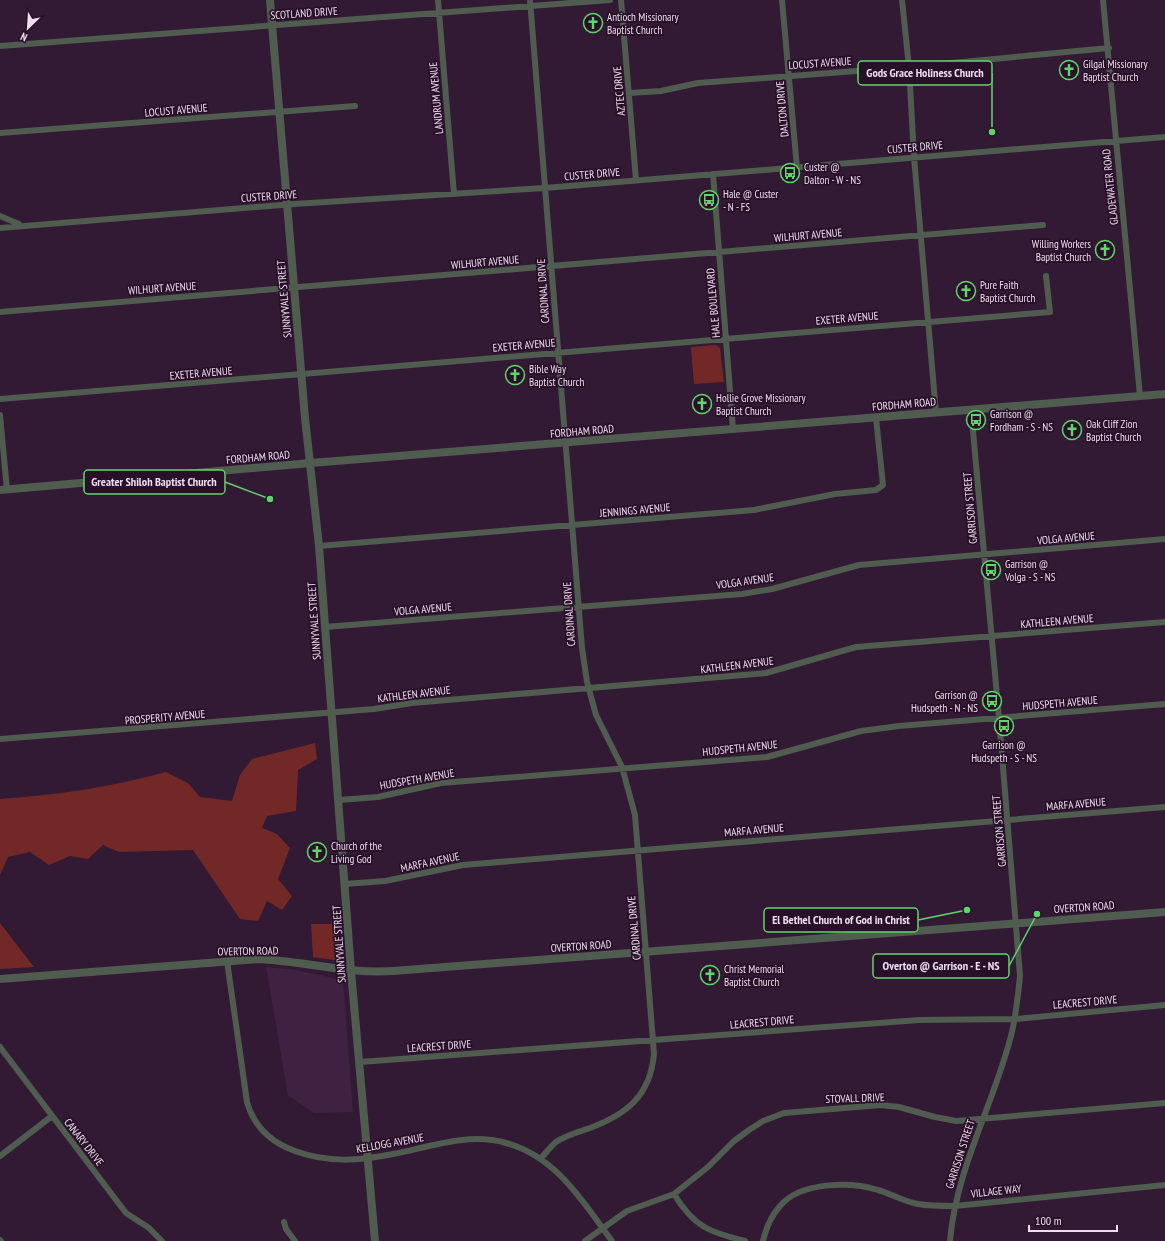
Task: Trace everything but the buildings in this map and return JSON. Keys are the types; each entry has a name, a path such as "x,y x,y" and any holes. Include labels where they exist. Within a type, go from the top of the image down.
{"street":[{"name":"SUNNYVALE STREET","path":"270,0 294,288 319,546 351,971 375,1241"},
{"name":"LANDRUM AVENUE","path":"438,0 454,194"},
{"name":"SCOTLAND DRIVE","path":"0,46 439,14 530,3 610,0"},
{"name":"AZTEC DRIVE","path":"621,0 636,180"},
{"name":"DALTON DRIVE","path":"782,0 797,168"},
{"path":"902,0 909,67 920,235 936,413"},
{"name":"GLADEWATER ROAD","path":"1103,0 1140,396"},
{"name":"CARDINAL DRIVE","path":"530,3 582,648 589,689 602,728 622,768 634,808 652,1041 652,1070 640,1095 631,1106 620,1115 604,1123 556,1142 541,1158"},
{"name":"LOCUST AVENUE","path":"629,93 661,91 698,83 909,67 1108,48"},
{"name":"LOCUST AVENUE","path":"0,133 355,106"},
{"name":"CUSTER DRIVE","path":"0,228 20,225 287,204 545,188 1165,136"},
{"name":"HALE BOULEVARD","path":"713,174 734,429"},
{"name":"CUSTER DRIVE","path":"0,216 20,225"},
{"name":"WILHURT AVENUE","path":"0,312 1043,225"},
{"name":"EXETER AVENUE","path":"0,399 1050,312 1046,276"},
{"name":"FORDHAM ROAD","path":"4,490 311,463 1165,394"},
{"name":"GARRISON STREET","path":"950,1241 959,1187 1011,1037 1015,1019 1020,976 1008,820 971,409"},
{"path":"0,415 4,490"},
{"name":"JENNINGS AVENUE","path":"319,546 754,510 835,494 876,490 883,485 876,418"},
{"name":"VOLGA AVENUE","path":"325,627 757,592 859,565 1165,539"},
{"name":"KATHLEEN AVENUE","path":"332,713 374,709 412,703 766,673 856,647 1165,622"},
{"name":"HUDSPETH AVENUE","path":"339,800 383,796 441,783 767,757 861,731 1165,704"},
{"name":"PROSPERITY AVENUE","path":"0,740 332,713"},
{"name":"MARFA AVENUE","path":"345,884 385,881 463,865 638,849 1165,807"},
{"name":"OVERTON ROAD","path":"0,979 227,961 274,960 351,971 393,971 1165,912"},
{"name":"KELLOGG AVENUE","path":"227,961 247,1102 255,1122 271,1140 284,1147 309,1156 334,1160 368,1158 462,1140 479,1139 506,1143 525,1149 541,1158 562,1176 612,1241"},
{"name":"LEACREST DRIVE","path":"360,1062 919,1020 1015,1019 1165,1005"},
{"name":"CANARY DRIVE","path":"0,1049 126,1213 149,1228 162,1241"},
{"name":"STOVALL DRIVE","path":"585,1241 627,1212 674,1194 708,1167 734,1141 763,1121 784,1113 881,1105 899,1107 935,1117 956,1120 1165,1103"},
{"path":"0,1156 52,1116"},
{"name":"VILLAGE WAY","path":"762,1241 772,1217 780,1205 788,1198 812,1188 842,1185 865,1187 877,1189 917,1204 955,1206 1165,1185"},
{"path":"674,1194 685,1211 701,1226 716,1234 745,1241"},
{"path":"284,1222 286,1229 295,1241"}],"shaded area":[{"path":"716,345 720,348 724,382 694,384 691,347"},
{"path":"315,743 317,759 298,770 296,811 267,816 262,828 277,834 290,848 278,879 292,896 282,910 267,901 258,921 240,919 193,850 119,852 103,845 88,859 70,856 49,865 30,852 8,857 0,875 0,799 84,790 166,772 188,783 200,797 232,801 240,775 252,759"},
{"path":"0,923 34,967 0,969"},
{"path":"311,924 338,924 340,961 313,957"},
{"path":"266,967 296,970 343,980 353,1112 314,1113 288,1095"}],"place":[{"name":"Antioch Missionary Baptist Church","path":"593,23"},
{"name":"Gilgal Missionary Baptist Church","path":"1069,70"},
{"name":"Gods Grace Holiness Church","path":"992,132"},
{"name":"Custer @ Dalton - W - NS","path":"790,173"},
{"name":"Hale @ Custer - N - FS","path":"709,200"},
{"name":"Willing Workers Baptist Church","path":"1105,250"},
{"name":"Pure Faith Baptist Church","path":"966,291"},
{"name":"Bible Way Baptist Church","path":"515,375"},
{"name":"Hollie Grove Missionary Baptist Church","path":"702,404"},
{"name":"Garrison @ Fordham - S - NS","path":"976,420"},
{"name":"Oak Cliff Zion Baptist Church","path":"1072,430"},
{"name":"Greater Shiloh Baptist Church","path":"270,499"},
{"name":"Garrison @ Volga - S - NS","path":"991,570"},
{"name":"Garrison @ Hudspeth - N - NS","path":"992,701"},
{"name":"Garrison @ Hudspeth - S - NS","path":"1004,726"},
{"name":"Church of the Living God","path":"317,852"},
{"name":"El Bethel Church of God in Christ","path":"967,910"},
{"name":"Overton @ Garrison - E - NS","path":"1037,914"},
{"name":"Christ Memorial Baptist Church","path":"710,975"}]}
